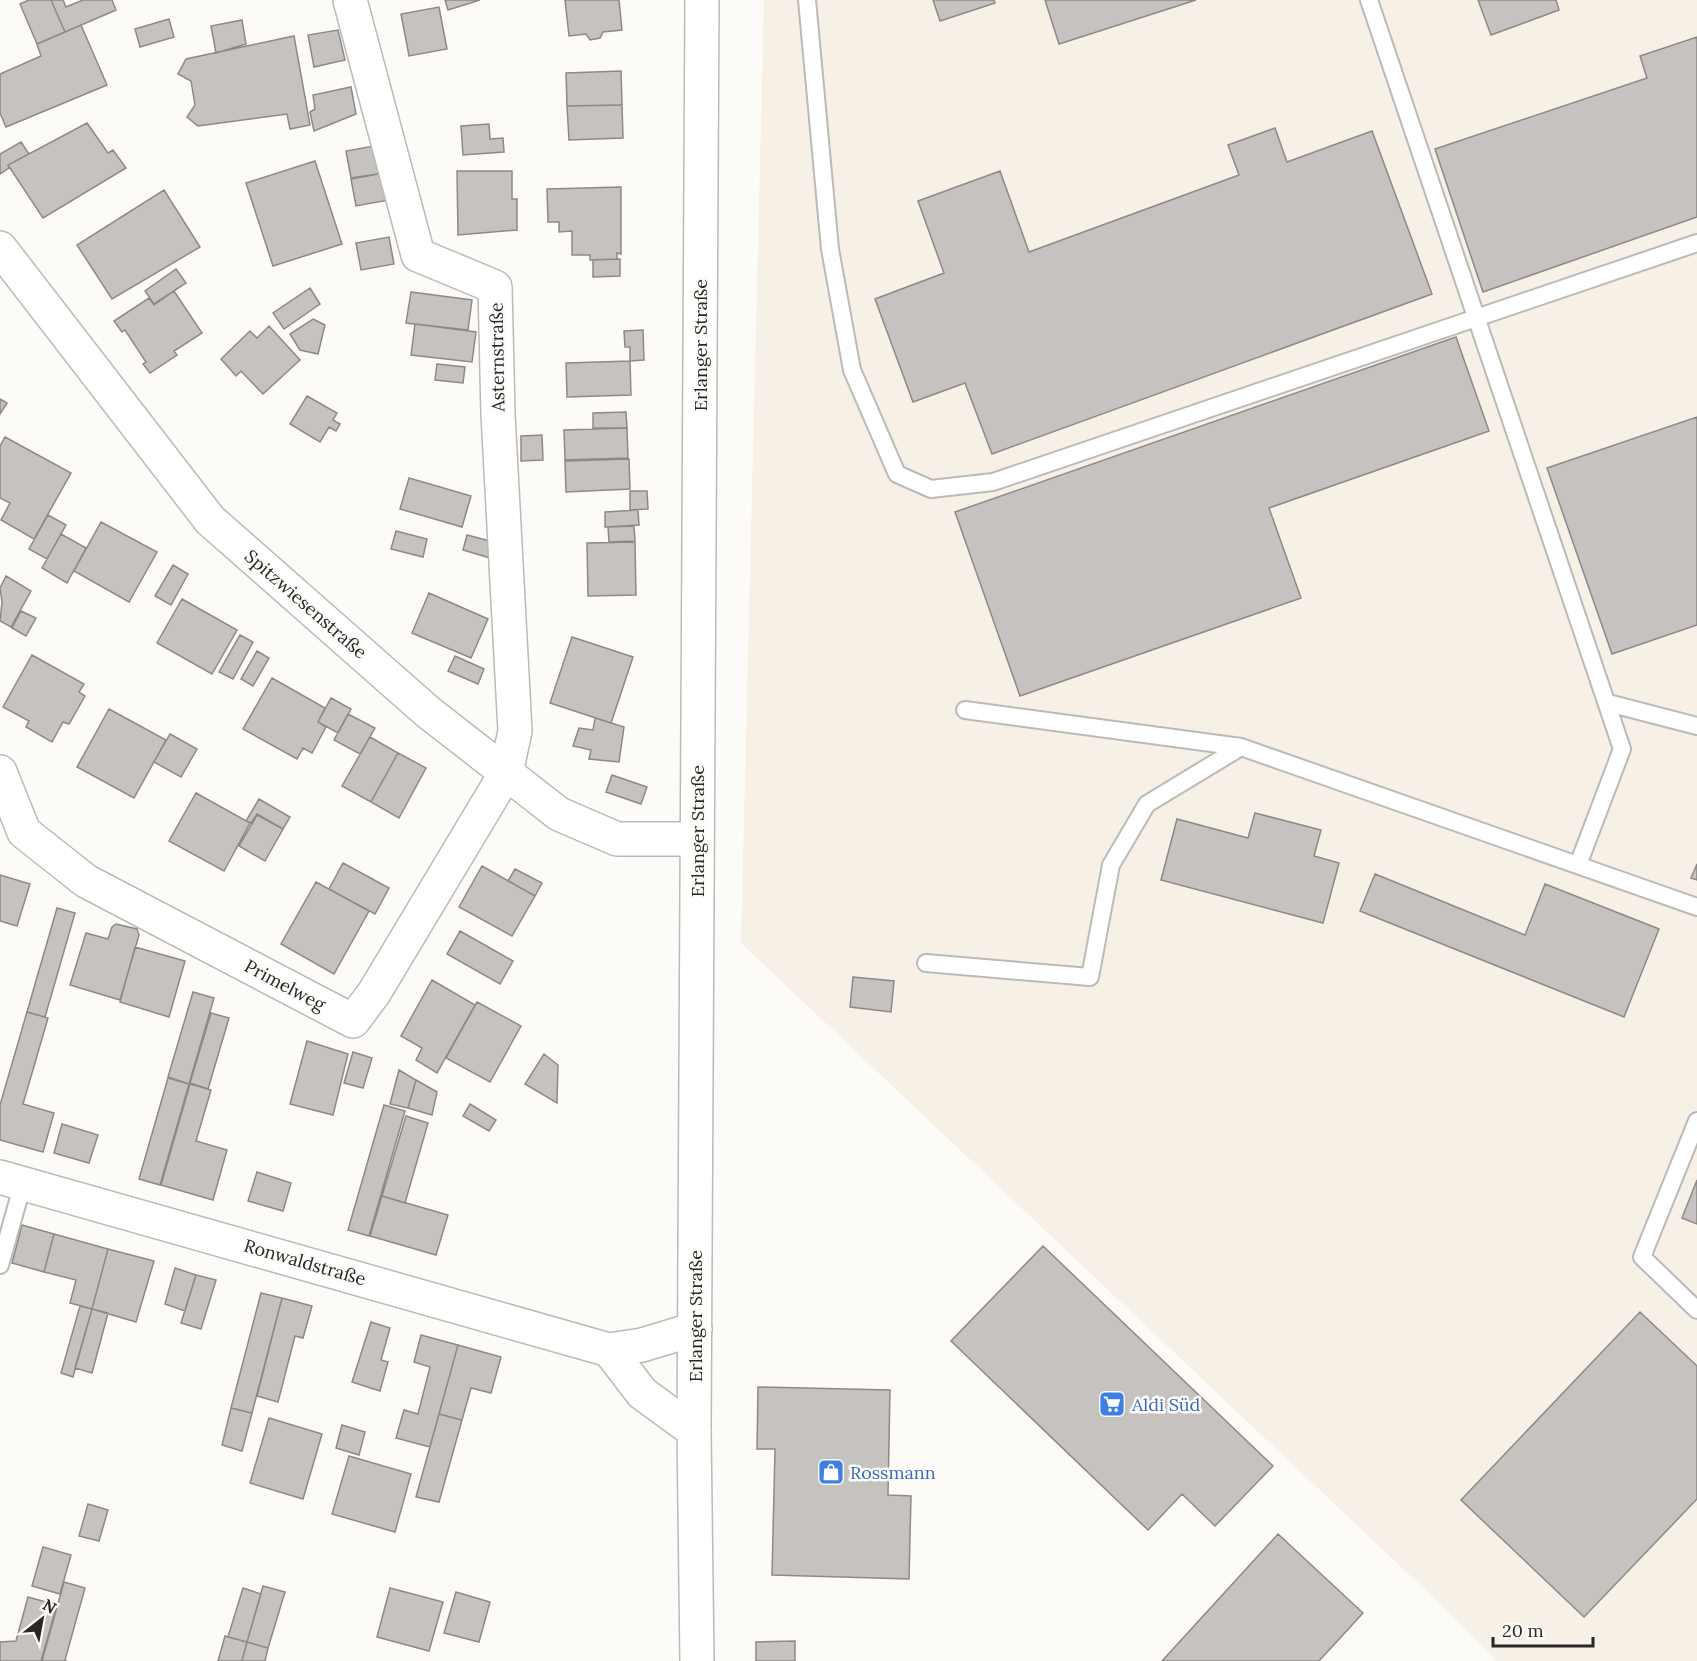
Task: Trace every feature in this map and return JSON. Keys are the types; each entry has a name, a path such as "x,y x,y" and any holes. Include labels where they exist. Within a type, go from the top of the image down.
{"street":[{"name":"Asternstraße","path":"350,0 418,255 495,287 498,414 515,731 506,773"},
{"name":"Erlanger Straße","path":"697,1661 694,1431 702,0"},
{"name":"Spitzwiesenstraße","path":"0,248 210,520 428,712 559,814 617,839 696,839"},
{"name":"Primelweg","path":"0,772 24,832 86,881 353,1021 374,993 506,773"},
{"name":"Ronwaldstraße","path":"11,1180 609,1350 642,1345 695,1329"},
{"path":"609,1350 642,1393 694,1431"}],"lane":[{"path":"807,0 830,249 852,370 897,474 931,489 993,482 1697,243"},
{"path":"1368,0 1622,749 1578,865"},
{"path":"1608,703 1697,726"},
{"path":"965,710 1241,747 1697,907"},
{"path":"926,963 1090,976 1111,865 1147,804 1241,747"},
{"path":"1697,1121 1642,1257 1697,1310"},
{"path":"0,1266 11,1180"}],"shaded area":[{"path":"764,0 1697,0 1697,1661 1497,1661 1434,1598 741,943"}],"building":[{"path":"29,0 51,0 65,32 37,44 20,4"},
{"path":"51,0 63,0 66,7 83,0 112,0 116,10 65,32"},
{"path":"445,0 480,0 448,10"},
{"path":"565,0 619,0 622,30 603,32 600,38 590,40 586,34 569,36"},
{"path":"933,0 994,0 995,3 940,21"},
{"path":"1045,0 1196,0 1059,44"},
{"path":"1478,0 1556,0 1559,10 1491,35"},
{"path":"439,7 447,49 409,56 401,14"},
{"path":"169,19 174,37 140,47 135,29"},
{"path":"242,20 246,44 216,53 211,26"},
{"path":"81,25 107,85 6,127 0,113 0,74 41,56 37,44"},
{"path":"338,30 345,60 314,67 308,35"},
{"path":"294,36 310,125 290,129 287,114 198,126 187,117 195,105 191,81 178,74 186,59"},
{"path":"1697,37 1697,217 1483,292 1435,149 1647,78 1640,56"},
{"path":"621,71 622,105 567,106 566,73"},
{"path":"351,87 356,114 314,131 310,112 315,109 313,95"},
{"path":"622,105 623,138 569,140 567,106"},
{"path":"87,123 108,153 113,150 126,168 43,218 8,165"},
{"path":"489,124 490,139 503,138 504,152 463,155 461,126"},
{"path":"1275,128 1287,162 1372,131 1432,294 992,454 965,383 913,402 875,299 944,273 918,201 1000,171 1029,252 1239,175 1228,145"},
{"path":"21,142 29,154 8,165 9,168 0,174 0,154"},
{"path":"379,145 384,173 351,178 346,151"},
{"path":"315,161 342,244 273,266 246,183"},
{"path":"457,171 512,171 512,199 517,199 517,230 458,235"},
{"path":"384,173 389,200 356,206 351,179"},
{"path":"621,187 621,254 617,253 617,259 590,260 590,255 572,255 572,231 559,232 559,222 548,222 547,189"},
{"path":"164,190 200,247 112,299 77,245"},
{"path":"389,237 394,264 361,270 356,243"},
{"path":"620,259 620,276 593,277 593,260"},
{"path":"176,269 186,283 154,304 145,291"},
{"path":"310,288 320,304 284,329 273,313"},
{"path":"174,291 202,333 174,351 177,355 150,373 143,364 146,362 125,330 122,332 114,321 149,298 154,305"},
{"path":"411,292 472,300 468,330 406,323"},
{"path":"313,319 325,325 318,354 300,350 290,334"},
{"path":"415,324 476,332 472,362 411,355"},
{"path":"269,326 300,360 263,394 241,371 236,376 221,359 250,331 257,338"},
{"path":"643,330 644,360 630,361 630,347 625,347 624,331"},
{"path":"1456,337 1489,431 1269,508 1301,598 1020,696 955,512"},
{"path":"630,361 631,395 567,397 566,363"},
{"path":"437,364 465,367 463,383 435,380"},
{"path":"307,396 337,413 333,420 340,424 336,431 329,427 320,442 290,424"},
{"path":"0,399 7,403 0,414"},
{"path":"626,412 627,428 593,428 593,413"},
{"path":"1697,417 1697,625 1612,654 1547,468"},
{"path":"627,428 628,458 565,460 564,430"},
{"path":"542,435 543,460 521,461 521,436"},
{"path":"5,437 71,473 34,539 1,520 10,503 0,498 0,446"},
{"path":"629,459 630,489 566,492 565,461"},
{"path":"409,478 471,496 462,527 400,509"},
{"path":"630,491 647,491 648,509 630,510"},
{"path":"638,510 639,525 605,527 605,512"},
{"path":"48,515 66,525 47,559 29,549"},
{"path":"101,522 157,552 129,602 74,571"},
{"path":"634,526 635,541 609,542 608,527"},
{"path":"396,531 427,539 423,557 391,549"},
{"path":"61,534 86,548 67,583 42,568"},
{"path":"467,535 494,542 490,558 463,550"},
{"path":"635,542 636,595 588,596 587,543"},
{"path":"173,565 188,574 171,605 155,596"},
{"path":"6,576 31,591 11,627 0,621 2,602 0,588"},
{"path":"429,593 488,619 471,658 412,633"},
{"path":"182,599 237,630 212,674 157,643"},
{"path":"21,611 36,618 26,636 12,628"},
{"path":"240,635 253,642 233,679 219,672"},
{"path":"572,637 633,657 611,723 550,703"},
{"path":"257,651 269,658 253,686 241,679"},
{"path":"32,655 84,684 79,692 85,696 69,724 63,722 52,742 26,727 29,721 3,707"},
{"path":"455,656 484,669 478,684 448,671"},
{"path":"272,678 325,708 318,722 326,727 312,753 303,748 297,759 243,729"},
{"path":"331,698 351,709 338,733 318,722"},
{"path":"109,709 166,740 134,798 77,767"},
{"path":"348,714 375,728 360,754 334,740"},
{"path":"595,718 624,727 619,762 589,759 591,750 573,746 579,728 593,730"},
{"path":"170,734 197,749 181,777 154,762"},
{"path":"370,737 398,753 371,802 342,786"},
{"path":"398,753 426,768 399,818 371,802"},
{"path":"612,775 647,787 641,804 606,792"},
{"path":"196,793 250,823 224,871 169,841"},
{"path":"259,799 290,817 283,829 257,814 251,823 246,821"},
{"path":"1255,813 1321,830 1314,856 1339,863 1323,923 1161,880 1177,819 1248,838"},
{"path":"257,815 283,829 265,861 239,846"},
{"path":"343,863 389,888 375,914 329,889"},
{"path":"1697,864 1697,880 1691,878"},
{"path":"482,866 535,896 512,936 459,907"},
{"path":"515,869 542,883 535,896 508,881"},
{"path":"1375,874 1525,935 1545,884 1659,929 1624,1017 1360,911"},
{"path":"0,875 30,884 17,926 0,921"},
{"path":"316,882 369,911 334,974 281,944"},
{"path":"57,908 75,913 45,1017 27,1012"},
{"path":"116,924 137,929 139,935 120,1000 70,985 86,933 108,939 112,927"},
{"path":"460,931 513,961 500,984 447,954"},
{"path":"135,947 185,961 169,1017 120,1002"},
{"path":"853,977 894,981 891,1012 850,1007"},
{"path":"432,980 475,1005 437,1073 416,1060 422,1048 401,1036"},
{"path":"193,992 214,998 189,1084 168,1077"},
{"path":"477,1002 521,1026 490,1082 446,1058"},
{"path":"27,1012 48,1018 23,1104 54,1113 43,1152 0,1140 0,1105"},
{"path":"211,1013 229,1018 208,1089 190,1083"},
{"path":"307,1041 348,1054 333,1115 290,1104"},
{"path":"353,1052 372,1058 363,1088 344,1083"},
{"path":"544,1054 558,1065 557,1103 525,1084"},
{"path":"399,1070 416,1080 408,1108 390,1104"},
{"path":"168,1078 189,1084 160,1185 139,1179"},
{"path":"416,1080 437,1092 432,1115 408,1108"},
{"path":"190,1084 211,1090 196,1141 227,1150 213,1200 161,1185"},
{"path":"470,1104 496,1120 489,1131 463,1116"},
{"path":"384,1105 405,1111 369,1236 348,1230"},
{"path":"406,1116 428,1123 405,1203 382,1196"},
{"path":"62,1124 98,1135 89,1163 54,1153"},
{"path":"257,1172 291,1183 283,1211 248,1201"},
{"path":"1697,1180 1697,1224 1682,1218"},
{"path":"382,1196 448,1215 436,1255 370,1236"},
{"path":"22,1225 54,1234 44,1272 12,1263"},
{"path":"54,1234 108,1249 92,1309 70,1303 76,1280 44,1272"},
{"name":"Aldi Süd","path":"1043,1246 1273,1466 1215,1526 1182,1494 1148,1530 951,1341"},
{"path":"108,1249 154,1261 136,1322 92,1309"},
{"path":"175,1268 196,1275 185,1311 165,1304"},
{"path":"196,1275 216,1280 201,1329 181,1323"},
{"path":"261,1293 282,1298 252,1413 231,1408"},
{"path":"282,1298 312,1306 303,1338 295,1336 278,1402 257,1396"},
{"path":"80,1306 92,1309 73,1377 61,1373"},
{"path":"92,1309 108,1313 92,1373 75,1368"},
{"path":"1640,1312 1697,1366 1697,1499 1584,1617 1461,1500"},
{"path":"371,1322 390,1328 381,1360 388,1362 380,1391 352,1382"},
{"path":"421,1335 458,1345 430,1447 396,1438 404,1410 418,1414 430,1367 414,1362"},
{"path":"458,1345 501,1357 491,1393 471,1388 462,1420 439,1414"},
{"name":"Rossmann","path":"758,1387 890,1390 888,1495 911,1496 909,1579 772,1575 775,1449 757,1449"},
{"path":"231,1408 252,1413 242,1451 222,1445"},
{"path":"439,1414 462,1420 439,1502 416,1497"},
{"path":"269,1418 322,1434 303,1499 250,1483"},
{"path":"342,1425 365,1432 359,1455 336,1448"},
{"path":"349,1456 411,1474 395,1532 332,1514"},
{"path":"88,1504 108,1510 99,1541 79,1536"},
{"path":"1278,1534 1363,1613 1319,1661 1162,1661"},
{"path":"43,1547 71,1555 60,1594 32,1586"},
{"path":"64,1582 85,1588 65,1660 67,1661 42,1661"},
{"path":"263,1586 285,1592 268,1648 247,1642"},
{"path":"243,1588 261,1594 247,1642 228,1637"},
{"path":"390,1588 443,1602 429,1651 377,1637"},
{"path":"456,1592 490,1602 479,1642 444,1633"},
{"path":"28,1597 57,1605 41,1661 0,1661 0,1642 16,1641"},
{"path":"225,1636 247,1642 242,1661 218,1661"},
{"path":"795,1641 795,1661 756,1661 756,1642"},
{"path":"247,1642 268,1648 265,1661 242,1661"}],"place":[{"name":"Aldi Süd","path":"1112,1404"},
{"name":"Rossmann","path":"831,1472"}]}
